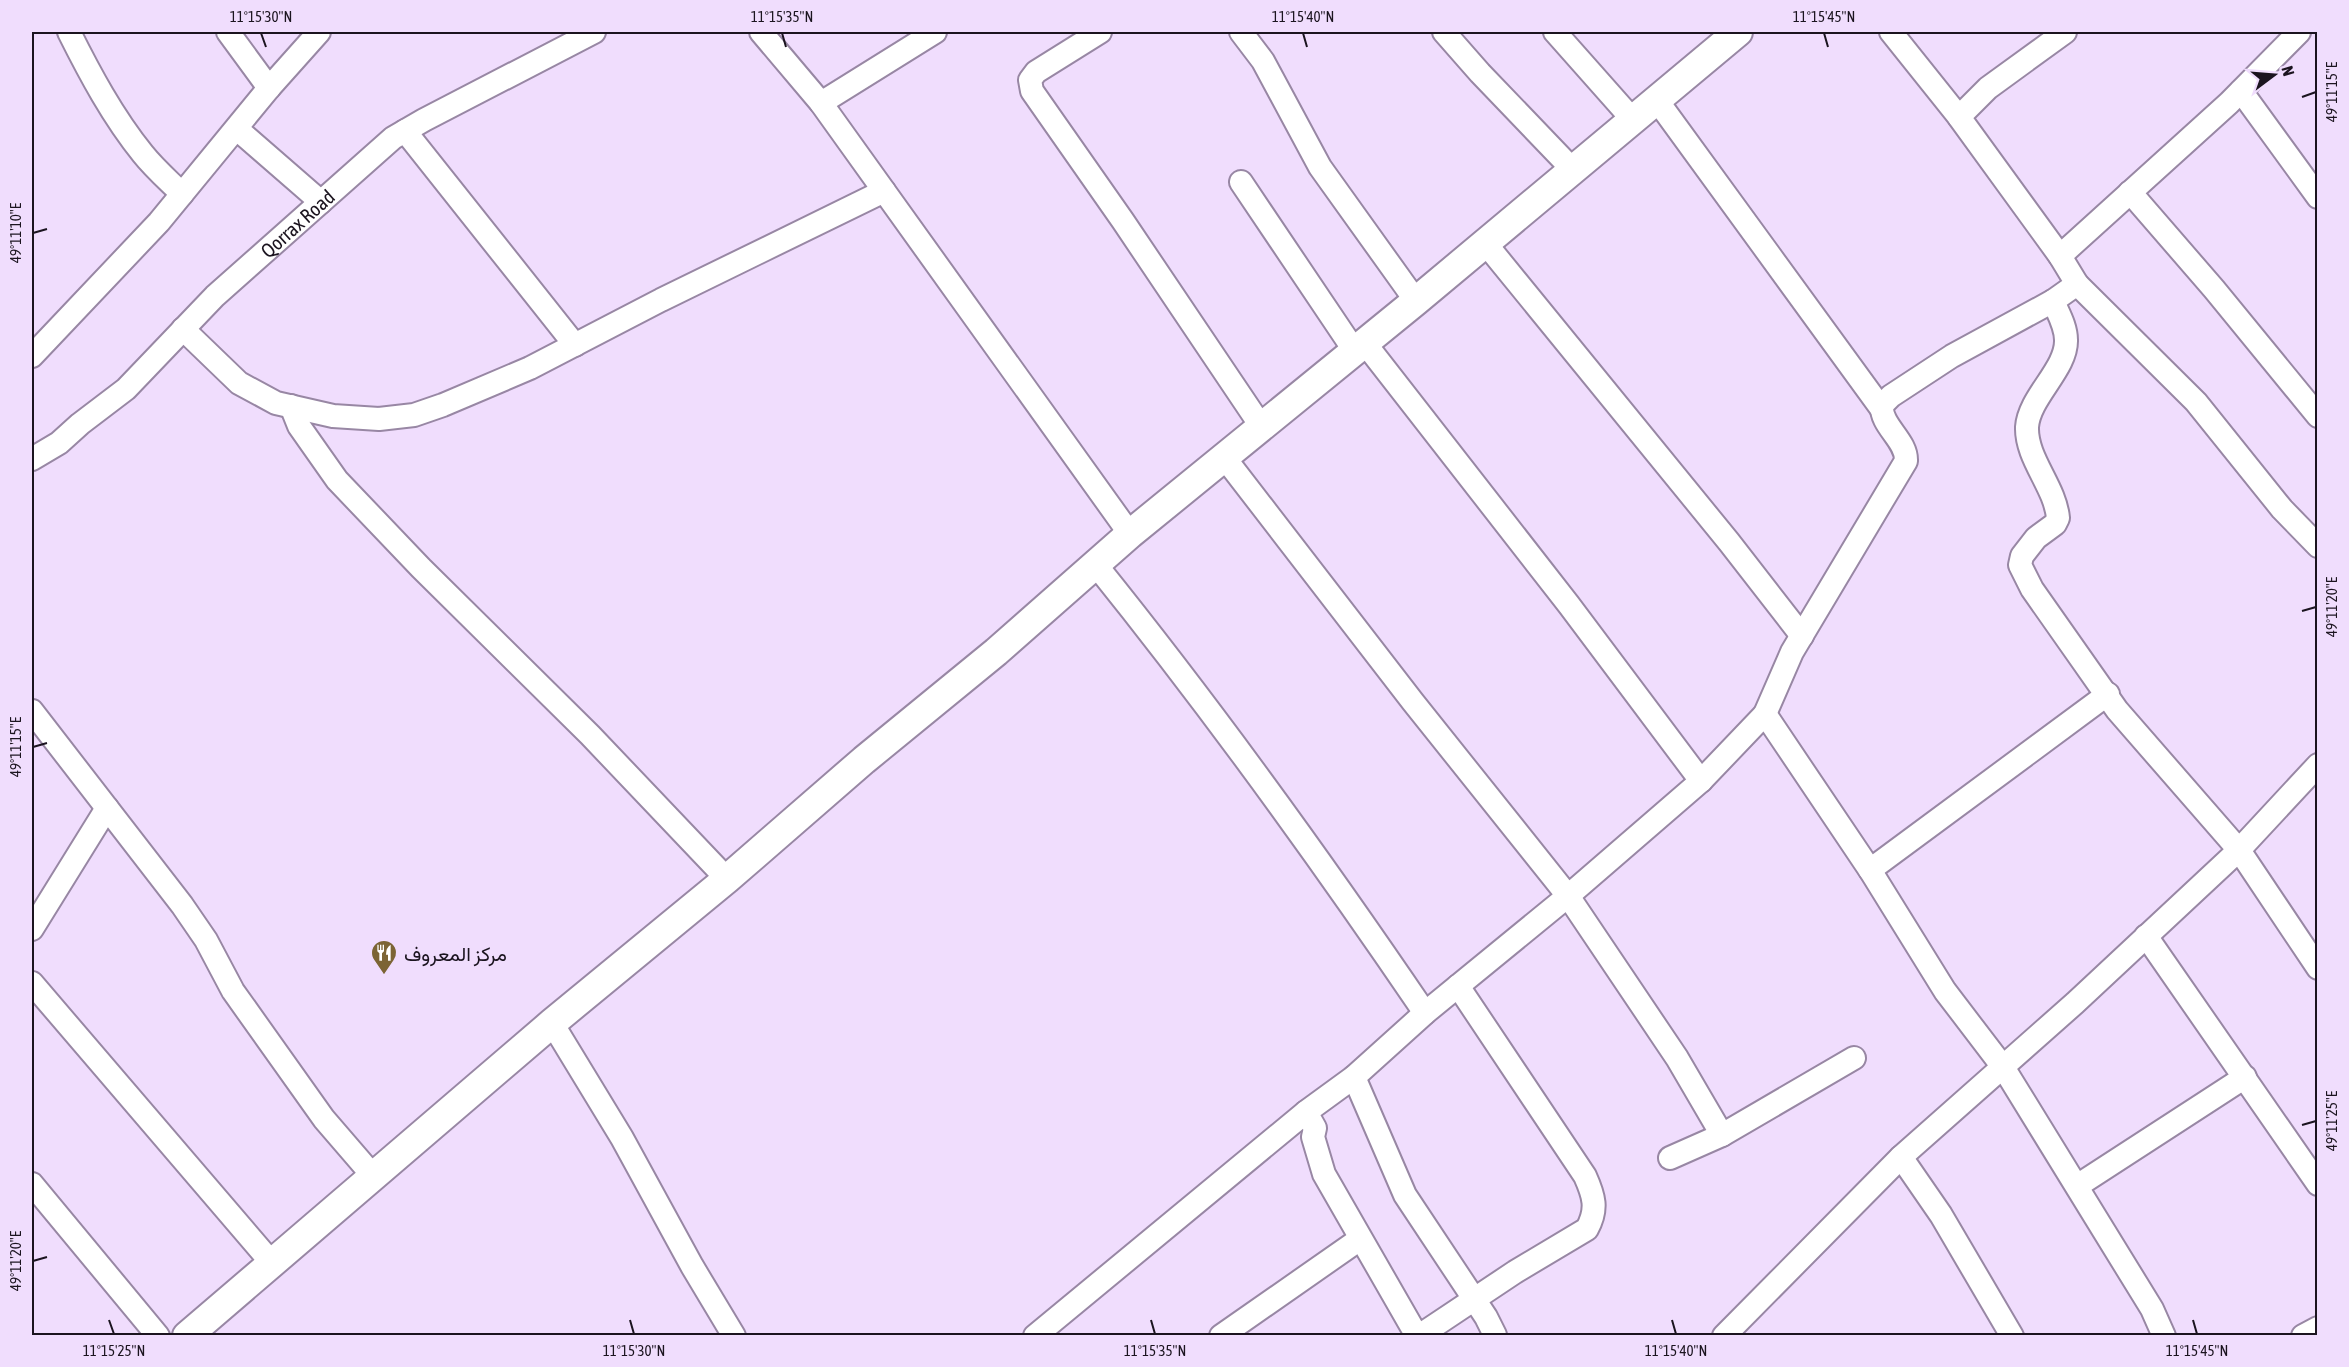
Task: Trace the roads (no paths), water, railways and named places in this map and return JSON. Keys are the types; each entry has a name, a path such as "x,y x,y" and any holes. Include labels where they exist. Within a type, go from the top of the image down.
{"main road":[{"path":"187,1335 552,1023 727,879 1130,534 1486,244 1738,32"}],"street":[{"path":"69,32 94,81 128,135 145,157 183,194"},
{"path":"228,32 268,88"},
{"path":"32,356 159,222 237,129 268,88 319,32"},
{"name":"Qorrax Road","path":"32,459 59,443 126,389 215,296 365,162 405,131 594,32"},
{"path":"761,32 821,103 1130,534"},
{"path":"821,103 935,32"},
{"path":"1100,32 1036,72 1030,80 1032,91 1124,221 1261,426"},
{"path":"1241,32 1263,61 1320,167 1416,301"},
{"path":"1444,32 1574,171"},
{"path":"1555,32 1633,120"},
{"path":"1891,32 1959,117 2061,256 2077,284 2196,402 2282,509 2318,546"},
{"path":"1959,117 1988,88 2066,32"},
{"path":"2061,256 2241,92 2299,32"},
{"path":"2241,92 2318,197"},
{"path":"1035,1335 1306,1112 1354,1077 1425,1013 1568,896 1701,781 1766,714 1792,652 1906,461 1906,456 1884,419 1881,408 1656,99"},
{"path":"237,129 321,202"},
{"path":"405,131 575,345"},
{"path":"1241,182 1359,346 1575,614 1701,781"},
{"path":"183,329 239,383 276,403 333,416 380,419 414,415 530,368 884,191"},
{"path":"2130,192 2214,289 2318,416"},
{"path":"1486,244 1729,542 1802,636"},
{"path":"1881,408 1891,396 1952,356 2053,301 2077,284"},
{"path":"2053,301 2065,328 2066,347 2056,370 2036,401 2027,425 2028,440 2055,500 2058,518 2055,524 2029,546 2022,556 2020,565 2032,589 2108,694 2117,710 2239,850 2318,968"},
{"path":"291,405 299,426 337,480 421,568 590,735 727,879"},
{"path":"1224,457 1413,702 1568,896 1677,1058 1722,1136"},
{"path":"1096,565 1178,668 1359,916 1425,1013"},
{"path":"1870,870 2108,694"},
{"path":"32,711 182,905 206,940 233,991 324,1119 374,1177"},
{"path":"1766,714 1870,870 1945,992 2003,1067 2152,1309 2164,1335"},
{"path":"1724,1335 1901,1157 2003,1067 2239,850 2318,765"},
{"path":"33,921 106,808"},
{"path":"2146,936 2318,1184"},
{"path":"32,983 271,1262"},
{"path":"1306,1112 1315,1128 1313,1137 1324,1174 1418,1335 1515,1272 1587,1229 1593,1219 1595,1206 1593,1194 1585,1176 1458,986"},
{"path":"552,1023 622,1138 692,1266 734,1335"},
{"path":"1670,1158 1722,1136 1854,1058"},
{"path":"1354,1077 1405,1195 1495,1335"},
{"path":"2077,1186 2245,1077"},
{"path":"1901,1157 1941,1215 2012,1335"},
{"path":"32,1184 158,1335"},
{"path":"1221,1335 1360,1239"},
{"path":"2303,1335 2318,1328"}],"place":[{"name":"مركز المعروف","path":"384,976"}]}
